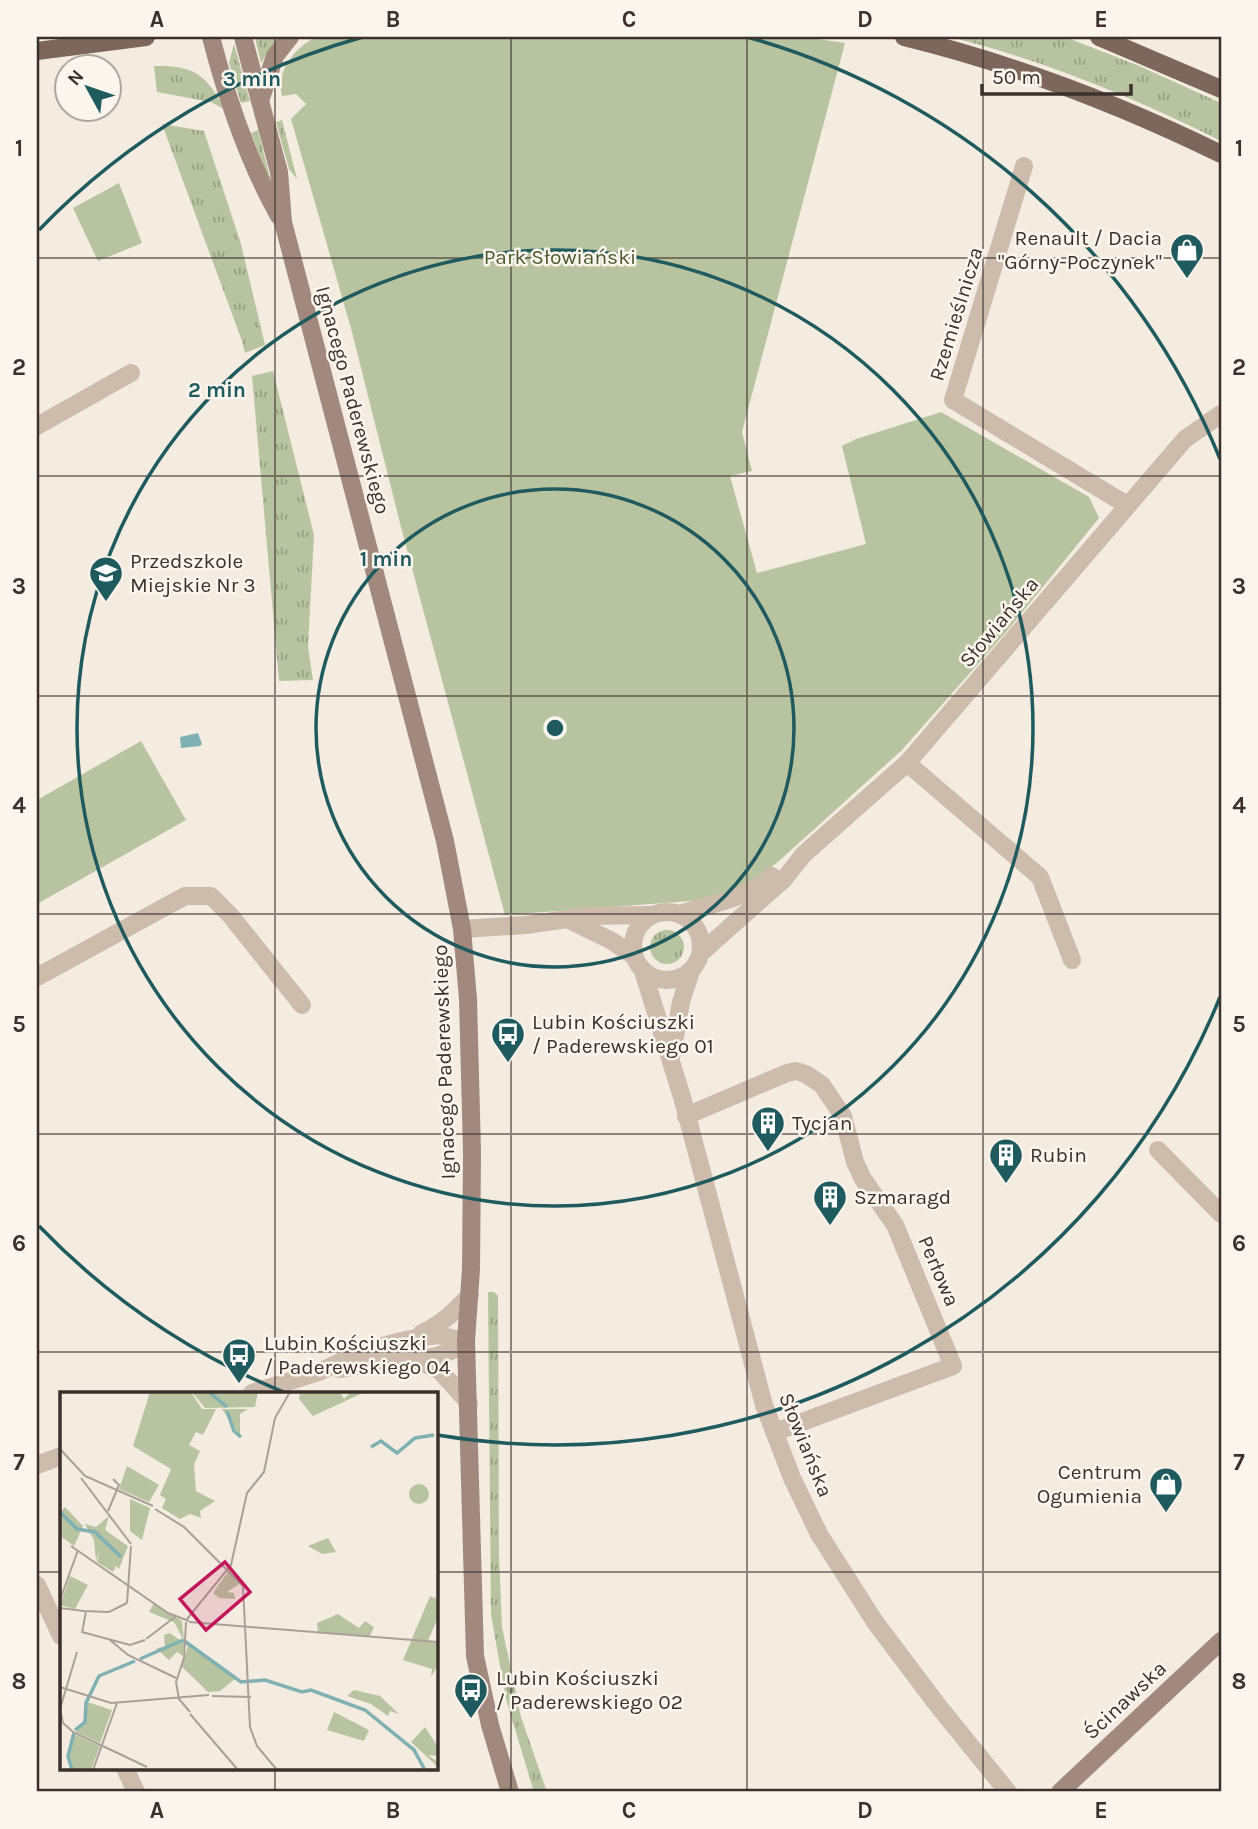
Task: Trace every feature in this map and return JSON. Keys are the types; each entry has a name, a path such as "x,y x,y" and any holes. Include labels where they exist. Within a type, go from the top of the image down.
{"main road":[{"path":"37,51 146,37"},
{"path":"904,37 992,61 1066,86 1143,117 1221,154"},
{"path":"1099,37 1221,89"}],"street":[{"path":"211,37 222,80 257,175 283,222"},
{"path":"243,37 279,175 283,222"},
{"path":"260,100 275,56 290,37"},
{"name":"Rzemieślnicza","path":"1024,166 953,400 1127,505"},
{"name":"Ignacego Paderewskiego","path":"283,222 445,841 462,929 468,999 472,1152 470,1295 466,1341 475,1656 490,1725 510,1792"},
{"path":"37,426 131,373"},
{"name":"Słowiańska","path":"804,855 907,763 1185,439 1221,414"},
{"path":"907,763 1040,877 1072,960"},
{"path":"679,914 725,903 763,884 779,870 804,855"},
{"path":"671,1061 681,1002 691,971 702,952 784,879 804,855"},
{"path":"37,977 185,896 211,895 302,1005"},
{"path":"462,929 588,916 652,915 670,912 688,919 696,928 701,938 702,952"},
{"path":"639,964 633,939 637,929 652,915"},
{"path":"567,919 612,942 662,980 673,980 691,971"},
{"name":"Słowiańska","path":"639,964 671,1061 764,1405 792,1478 819,1534 868,1611 939,1707 1009,1792"},
{"name":"Perłowa","path":"686,1116 787,1073 796,1071 806,1074 822,1085 843,1116 855,1162 863,1179 895,1225 953,1366 775,1432"},
{"path":"1157,1150 1221,1214"},
{"path":"406,1340 436,1327 470,1295"},
{"path":"254,1392 319,1372 363,1351 406,1340 437,1335 466,1341"},
{"path":"319,1372 417,1360 457,1350 466,1341"},
{"path":"417,1360 440,1371 469,1403"},
{"path":"37,1465 60,1456"},
{"path":"37,1585 60,1634"},
{"name":"Ścinawska","path":"1060,1792 1221,1641"},
{"path":"126,1770 136,1792"}],"green space":[{"path":"255,37 278,37 261,63"},
{"name":"Park Słowiański","path":"316,37 804,37 845,43 742,432 752,471 730,476 757,573 866,544 842,446 941,412 1089,497 1099,518 1007,631 902,750 756,880 704,900 505,915 402,531 352,332 291,119 306,104 296,94 282,96 282,78 288,61 301,47"},
{"path":"950,37 1065,37 1137,65 1221,103 1221,141 1088,82 1019,57"},
{"path":"234,44 250,101 241,103 229,63"},
{"path":"154,66 179,67 197,74 211,87 224,109 211,102 157,92"},
{"path":"282,120 297,179 289,169 276,122"},
{"path":"162,124 204,131 241,244 265,345 245,353"},
{"path":"258,130 270,178 269,179 251,133"},
{"path":"119,183 142,243 98,261 73,208"},
{"path":"273,371 314,535 308,647 313,680 279,681 252,376"},
{"path":"141,741 186,820 37,904 37,800"},
{"path":"667,930 679,935 684,947 679,959 667,964 655,959 650,947 655,935"},
{"path":"488,1292 494,1292 498,1296 499,1554 502,1627 521,1717 547,1792 534,1792 506,1699 491,1615"}],"water":[{"path":"198,733 202,744 200,746 181,748 180,737"}],"place":[{"name":"Renault / Dacia \"Górny-Poczynek\"","path":"1187,280"},
{"name":"Przedszkole Miejskie Nr 3","path":"106,603"},
{"name":"Lubin Kościuszki / Paderewskiego 01","path":"508,1064"},
{"name":"Tycjan","path":"768,1153"},
{"name":"Rubin","path":"1006,1185"},
{"name":"Szmaragd","path":"830,1227"},
{"name":"Lubin Kościuszki / Paderewskiego 04","path":"239,1385"},
{"name":"Centrum Ogumienia","path":"1166,1514"},
{"name":"Lubin Kościuszki / Paderewskiego 02","path":"471,1720"}]}
